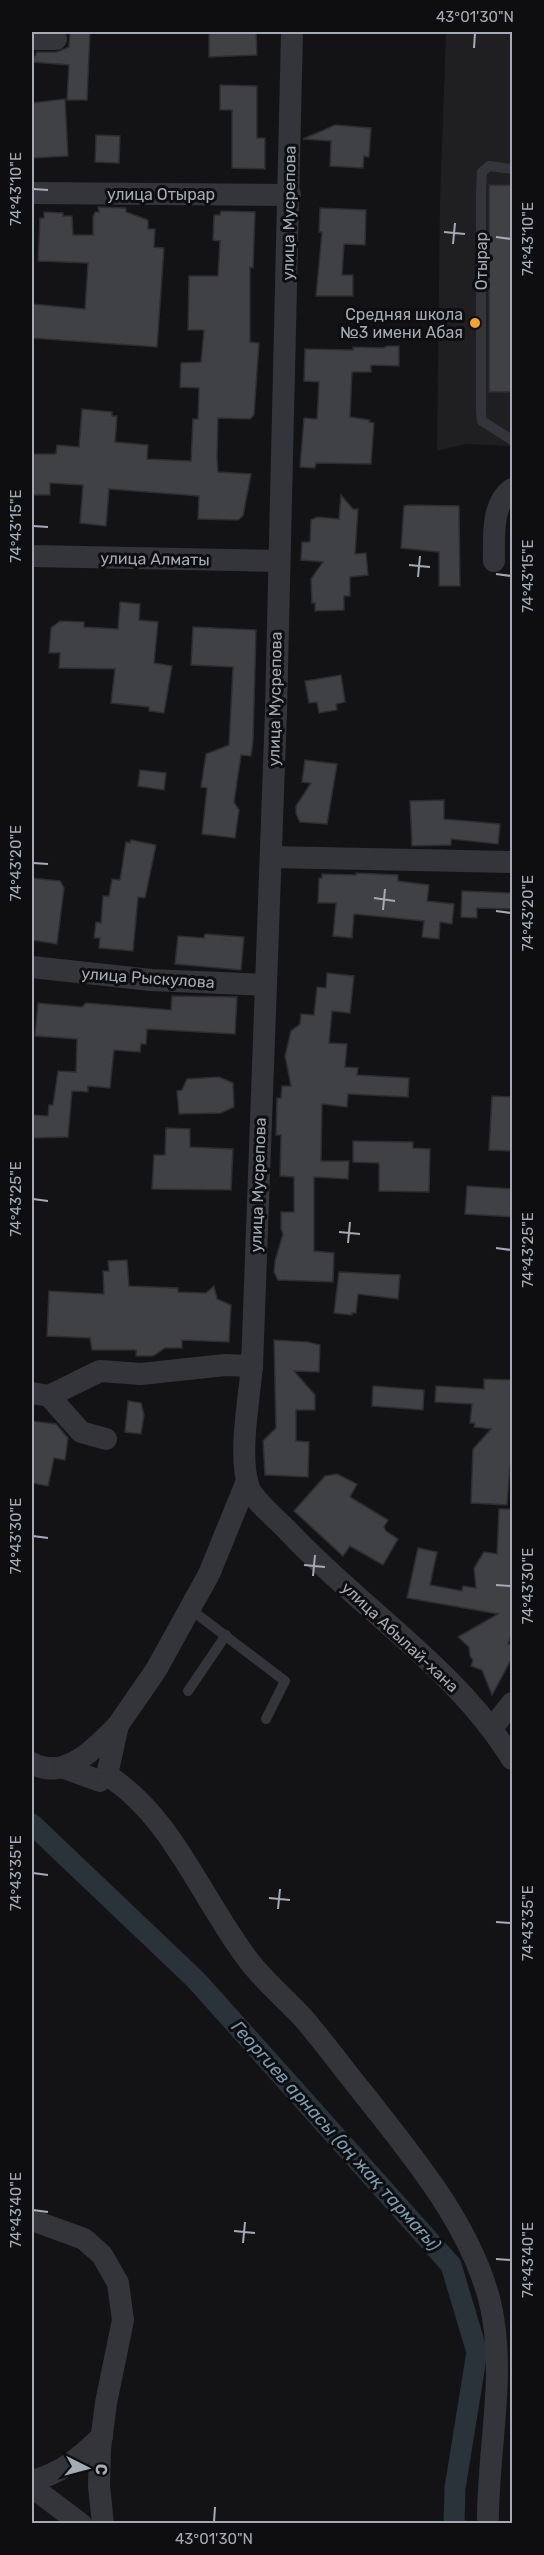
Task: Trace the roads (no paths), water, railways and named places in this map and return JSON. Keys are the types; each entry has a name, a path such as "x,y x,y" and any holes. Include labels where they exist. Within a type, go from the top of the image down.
{"street":[{"name":"улица Мусрепова","path":"252,1366 271,857 290,195 292,32"},
{"path":"32,39 56,39"},
{"name":"улица Отырар","path":"32,193 290,195"},
{"path":"494,561 494,529 501,499 513,489"},
{"name":"улица Алматы","path":"32,556 278,561"},
{"path":"271,857 418,862 513,862"},
{"name":"улица Рыскулова","path":"32,967 151,980 265,985"},
{"path":"64,1767 83,1757 118,1725 135,1703 209,1574 247,1481 245,1472 252,1366 225,1365 141,1374 100,1371 40,1394 81,1432 106,1439"},
{"name":"улица Абылай-хана","path":"247,1481 250,1491 304,1548 428,1660 493,1727 513,1759"},
{"path":"493,1727 513,1703"},
{"path":"32,1763 37,1766 64,1767 100,1781 107,1775 118,1725"},
{"path":"107,1775 125,1786 151,1813 249,1961 305,2020 423,2169 458,2228 489,2297 495,2329 496,2394 488,2523"},
{"path":"32,2220 84,2239 102,2254 118,2283 123,2320 102,2436 99,2486 103,2523"},
{"path":"32,2481 51,2476 76,2461 102,2436"},
{"path":"32,2487 81,2523"}],"lane":[{"name":"Отырар","path":"513,169 489,166 482,172 481,412 482,421 513,440"},
{"path":"190,1609 285,1681 266,1719"},
{"path":"188,1691 226,1635"}],"waterway":[{"name":"Георгиев арнасы (оң жақ тармағы)","path":"32,1824 196,1980 451,2265 477,2352 455,2488 454,2524"}],"place":[{"name":"Средняя школа №3 имени Абая","path":"475,323"}]}
